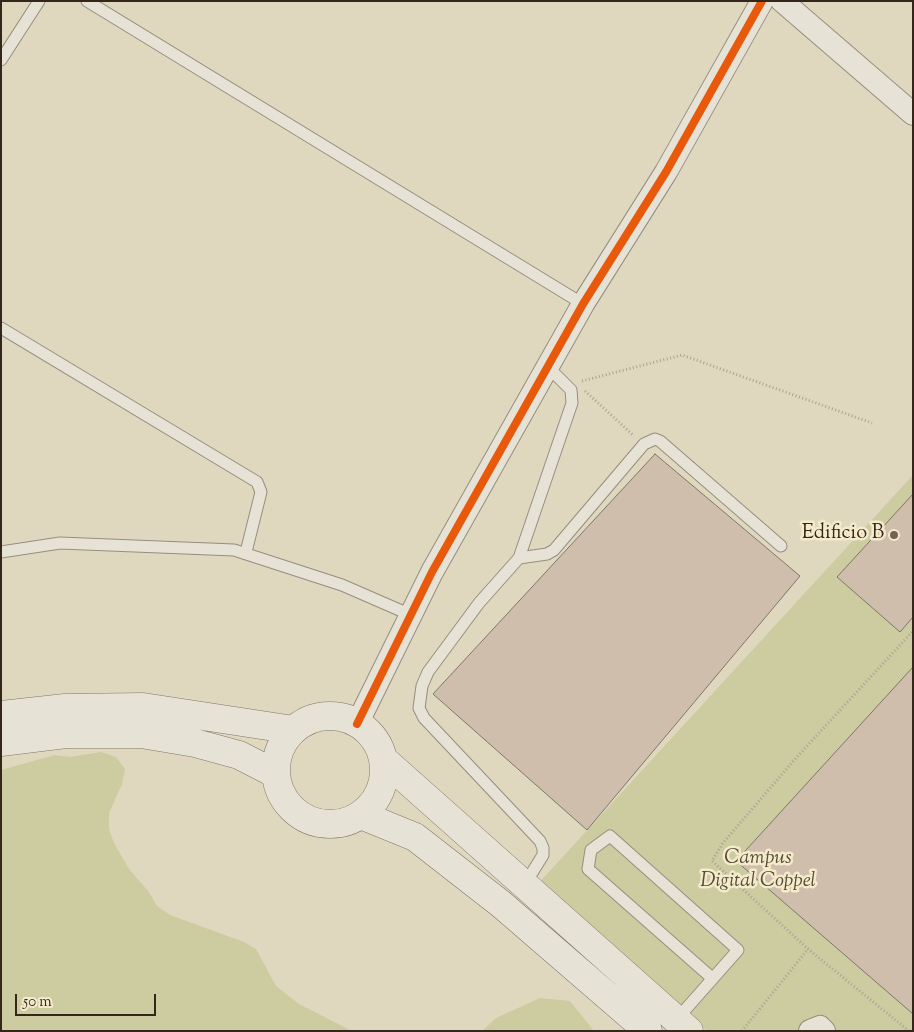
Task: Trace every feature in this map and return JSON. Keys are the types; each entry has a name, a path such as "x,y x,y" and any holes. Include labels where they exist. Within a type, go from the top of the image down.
{"main road":[{"path":"1,715 65,708 142,708 294,730"},
{"path":"325,717 342,718 357,724 369,733 378,745 383,759 384,775 380,791 372,804 361,815 346,822 330,824 314,822 299,815 284,796 276,774 278,757 284,742 294,730 309,721 325,717"},
{"path":"1,742 66,734 141,734 195,743 230,753 276,774"},
{"path":"383,759 683,1025"},
{"path":"361,815 415,837 501,904 648,1031"}],"street":[{"path":"357,724 432,572 583,304 666,172 762,1"},
{"path":"782,1 913,114"},
{"path":"810,1031 820,1027 824,1031"}],"lane":[{"path":"1,60 39,1"},
{"path":"87,1 583,304"},
{"path":"1,328 257,482 261,492 246,552"},
{"path":"525,884 543,855 540,841 424,718 419,708 422,686 428,672 478,603 519,558 572,403 571,384 548,367"},
{"path":"519,558 547,554 554,550 644,444 655,439 660,441 782,546"},
{"path":"1,552 60,543 221,548 246,552 342,585 411,615"},
{"path":"683,1025 712,978 738,950 610,836 591,850 588,868 712,978"}],"path":[{"path":"571,384 682,354 872,423"},
{"path":"571,384 644,444"},
{"path":"909,1031 808,949 712,861 723,844 796,758 913,631"},
{"path":"742,1031 808,949"}],"green space":[{"name":"Campus Digital Coppel","path":"913,475 913,1031 707,1031 536,886"},
{"path":"101,752 116,757 125,769 122,784 109,813 109,829 114,843 129,869 149,892 157,906 170,915 244,942 256,949 276,986 299,1004 352,1031 1,1031 1,770 55,755 70,757"},
{"path":"540,998 570,1001 594,1031 482,1031 496,1018"}],"building":[{"path":"655,454 800,576 587,830 433,694"},
{"name":"Edificio B","path":"913,494 913,617 900,632 837,577"},
{"name":"Campus Digital Coppel","path":"913,667 913,1014 736,861"}],"cycle path":[{"path":"357,724 432,572 583,304 666,172 762,1"}],"place":[{"name":"Edificio B","path":"894,535"}]}
